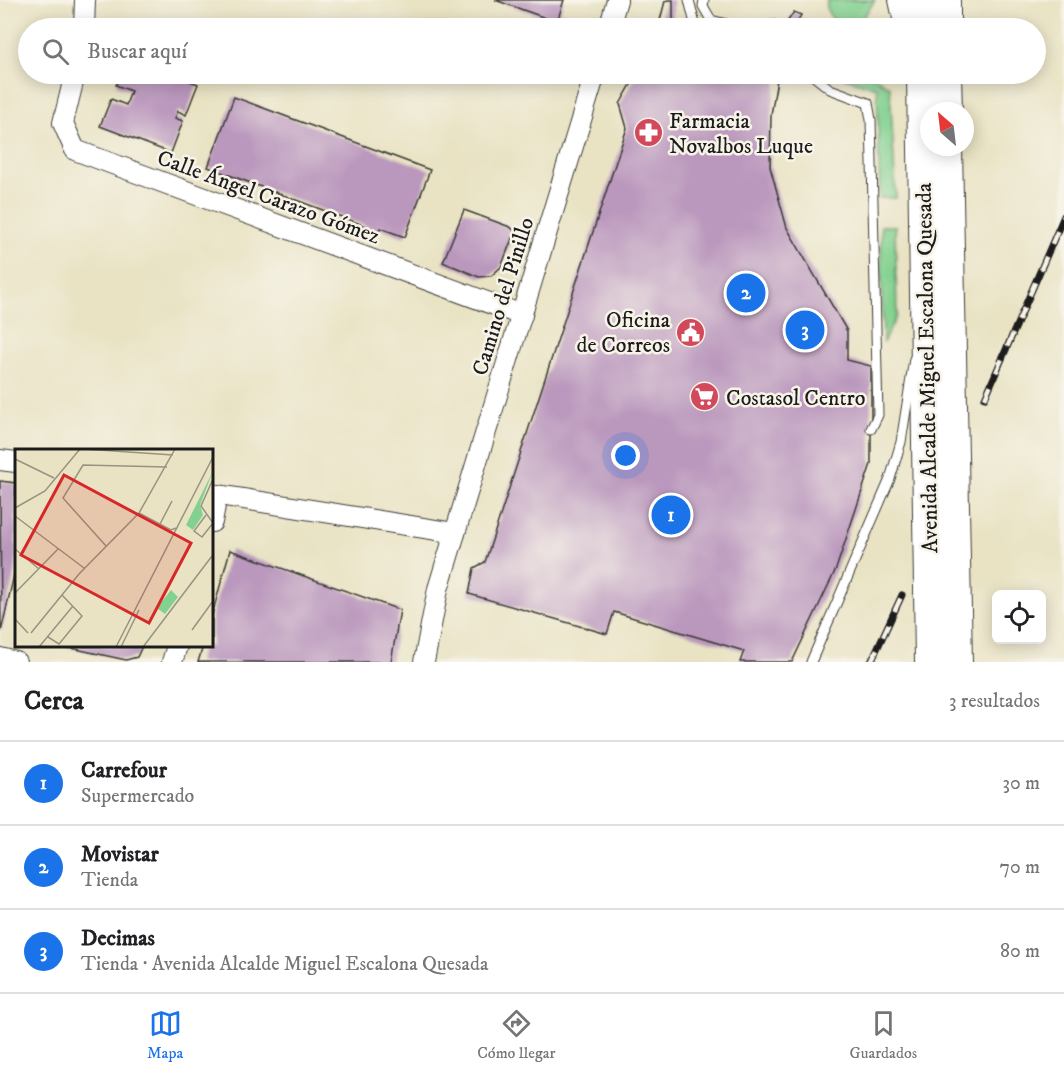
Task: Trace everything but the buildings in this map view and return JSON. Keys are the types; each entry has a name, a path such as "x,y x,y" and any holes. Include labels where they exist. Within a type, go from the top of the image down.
{"main road":[{"path":"922,0 922,18"},
{"path":"945,0 945,18"},
{"name":"Avenida Alcalde Miguel Escalona Quesada","path":"925,89 930,662"},
{"name":"Avenida Alcalde Miguel Escalona Quesada","path":"947,156 957,662"}],"street":[{"path":"84,18 85,0"},
{"path":"612,18 617,0"},
{"path":"899,0 903,18"},
{"name":"Calle Ángel Carazo Gómez","path":"73,84 63,123 75,150 522,315"},
{"name":"Camino del Pinillo","path":"424,662 438,589 592,84"},
{"path":"0,460 15,462"},
{"path":"214,495 455,533"},
{"path":"172,662 176,647"},
{"path":"0,658 16,662"}],"lane":[{"path":"689,0 694,18"},
{"path":"704,0 703,6 710,18"},
{"path":"824,84 830,89 868,103 878,415 871,429"},
{"path":"811,662 890,479 901,442 910,371 926,316"}],"green space":[{"path":"827,0 875,0 863,18 832,18 827,7"},
{"path":"864,84 885,84 890,87 896,198 880,198 877,88"},
{"path":"881,226 895,226 897,315 883,343"}],"railway":[{"path":"985,398 1064,216"},
{"path":"871,662 902,595"}],"place":[{"name":"Farmacia Novalbos Luque","path":"648,133"},
{"name":"Movistar","path":"746,293"},
{"name":"Decimas","path":"805,330"},
{"name":"Oficina de Correos","path":"691,332"},
{"name":"Costasol Centro","path":"705,397"},
{"name":"Carrefour","path":"671,515"}]}
